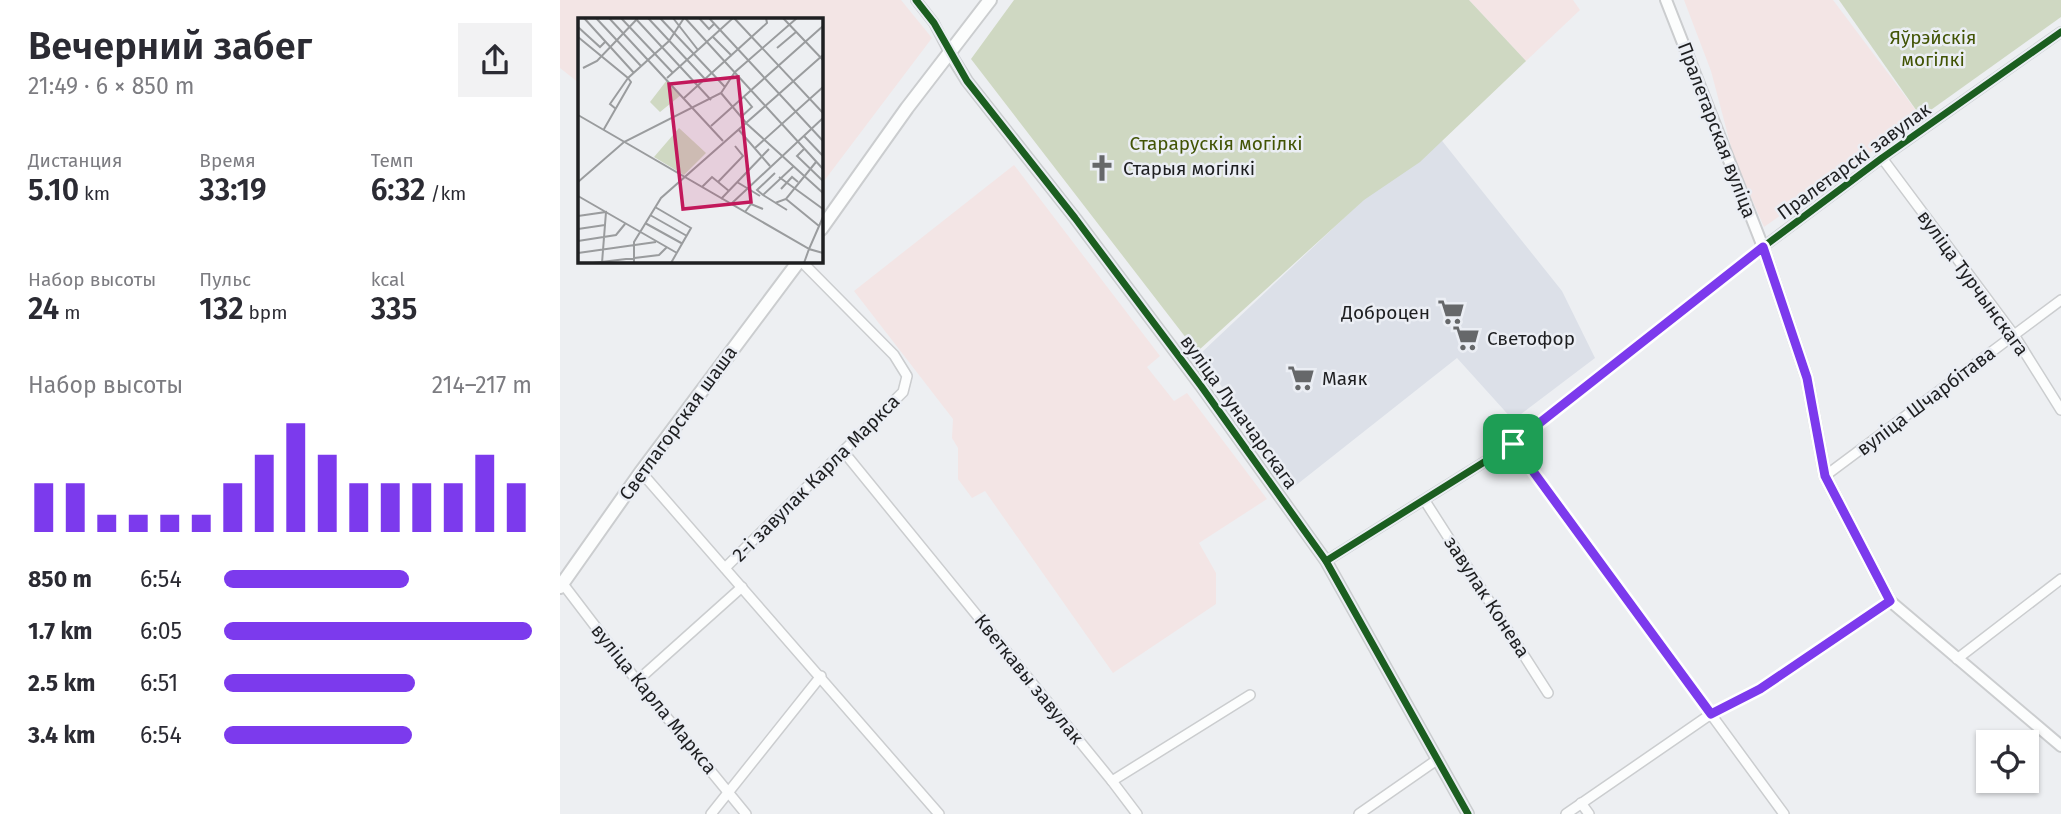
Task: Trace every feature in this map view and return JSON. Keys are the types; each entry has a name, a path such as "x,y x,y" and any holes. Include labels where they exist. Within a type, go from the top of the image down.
{"main road":[{"path":"822,228 990,0"},
{"name":"Светлагорская шаша","path":"561,585 641,472 799,262"}],"street":[{"path":"916,0 934,23 950,52"},
{"name":"Пралетарская вуліца","path":"1666,0 1763,247 1807,378 1825,476 1890,601 2061,746"},
{"name":"Пралетарскі завулак","path":"1326,561 1513,444 1763,247 1882,158 2061,32"},
{"name":"вуліца Луначарскага","path":"950,52 967,81 1088,235 1201,386 1326,561 1468,814"},
{"name":"вуліца Турчынскага","path":"1882,158 2014,335 2061,410"},
{"name":"2-і завулак Карла Маркса","path":"725,568 903,392 907,376 894,355 801,262"},
{"name":"вуліца Шчарбітава","path":"1825,476 2061,300"},
{"path":"1513,444 1784,814"},
{"name":"Кветкавы завулак","path":"843,451 1136,814"},
{"name":"2-і завулак Карла Маркса","path":"641,472 939,814"},
{"name":"завулак Конева","path":"1425,501 1548,693"},
{"path":"1957,659 2061,579"},
{"name":"вуліца Карла Маркса","path":"561,585 746,814"},
{"name":"2-і завулак Карла Маркса","path":"637,681 742,587"},
{"path":"1566,814 1711,714 1760,689 1890,601"},
{"path":"711,814 821,677"},
{"path":"1112,781 1250,695"},
{"path":"1359,814 1438,759"},
{"path":"1581,803 1589,814"}],"shaded area":[{"path":"560,0 901,0 932,38 822,184 822,18 578,18 578,82 560,68"},
{"path":"1469,0 1573,0 1580,10 1526,61"},
{"path":"1684,0 1833,0 1921,117 1764,227 1734,158 1711,71"},
{"path":"1435,132 1562,291 1595,358 1513,420 1457,358 1290,490 1200,354"},
{"path":"1014,165 1160,356 1147,367 1174,401 1187,393 1267,499 1199,543 1216,573 1216,604 1113,673 985,491 972,498 958,479 958,448 952,438 953,419 854,291"}],"green space":[{"name":"Старарускія могілкі","path":"1014,0 1469,0 1526,61 1420,162 1364,200 1199,350 1193,347 971,59"},
{"name":"Яўрэйскія могілкі","path":"1839,0 2061,0 2061,17 1921,117"}],"cycle path":[{"path":"916,0 934,23 967,81 1075,218 1201,386 1326,561 1468,814"},
{"path":"1326,561 1513,444 1763,247 1882,158 2061,32"}],"place":[{"name":"Старыя могілкі","path":"1102,168"},
{"name":"Доброцен","path":"1451,312"},
{"name":"Светофор","path":"1466,338"},
{"name":"Маяк","path":"1301,378"}],"route":[{"path":"1763,247 1807,378 1825,476 1890,601 1760,689 1711,714 1513,444 1763,247"}]}
